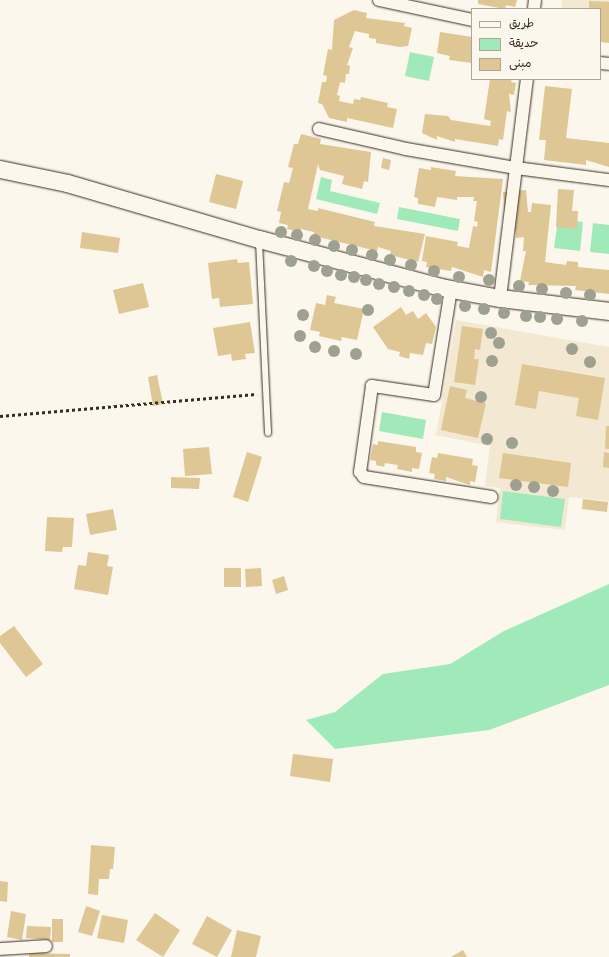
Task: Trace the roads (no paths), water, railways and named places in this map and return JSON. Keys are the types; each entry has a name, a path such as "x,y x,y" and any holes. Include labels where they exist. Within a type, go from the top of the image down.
{"main road":[{"path":"0,169 68,183 259,239 451,289 500,298 609,311"}],"street":[{"path":"379,0 471,20"},
{"path":"500,298 527,80"},
{"path":"319,129 402,148 516,168 609,180"},
{"path":"451,289 434,395 372,386 360,472 364,477 491,498"},
{"path":"0,949 46,946"}],"lane":[{"path":"259,239 268,433"}]}
